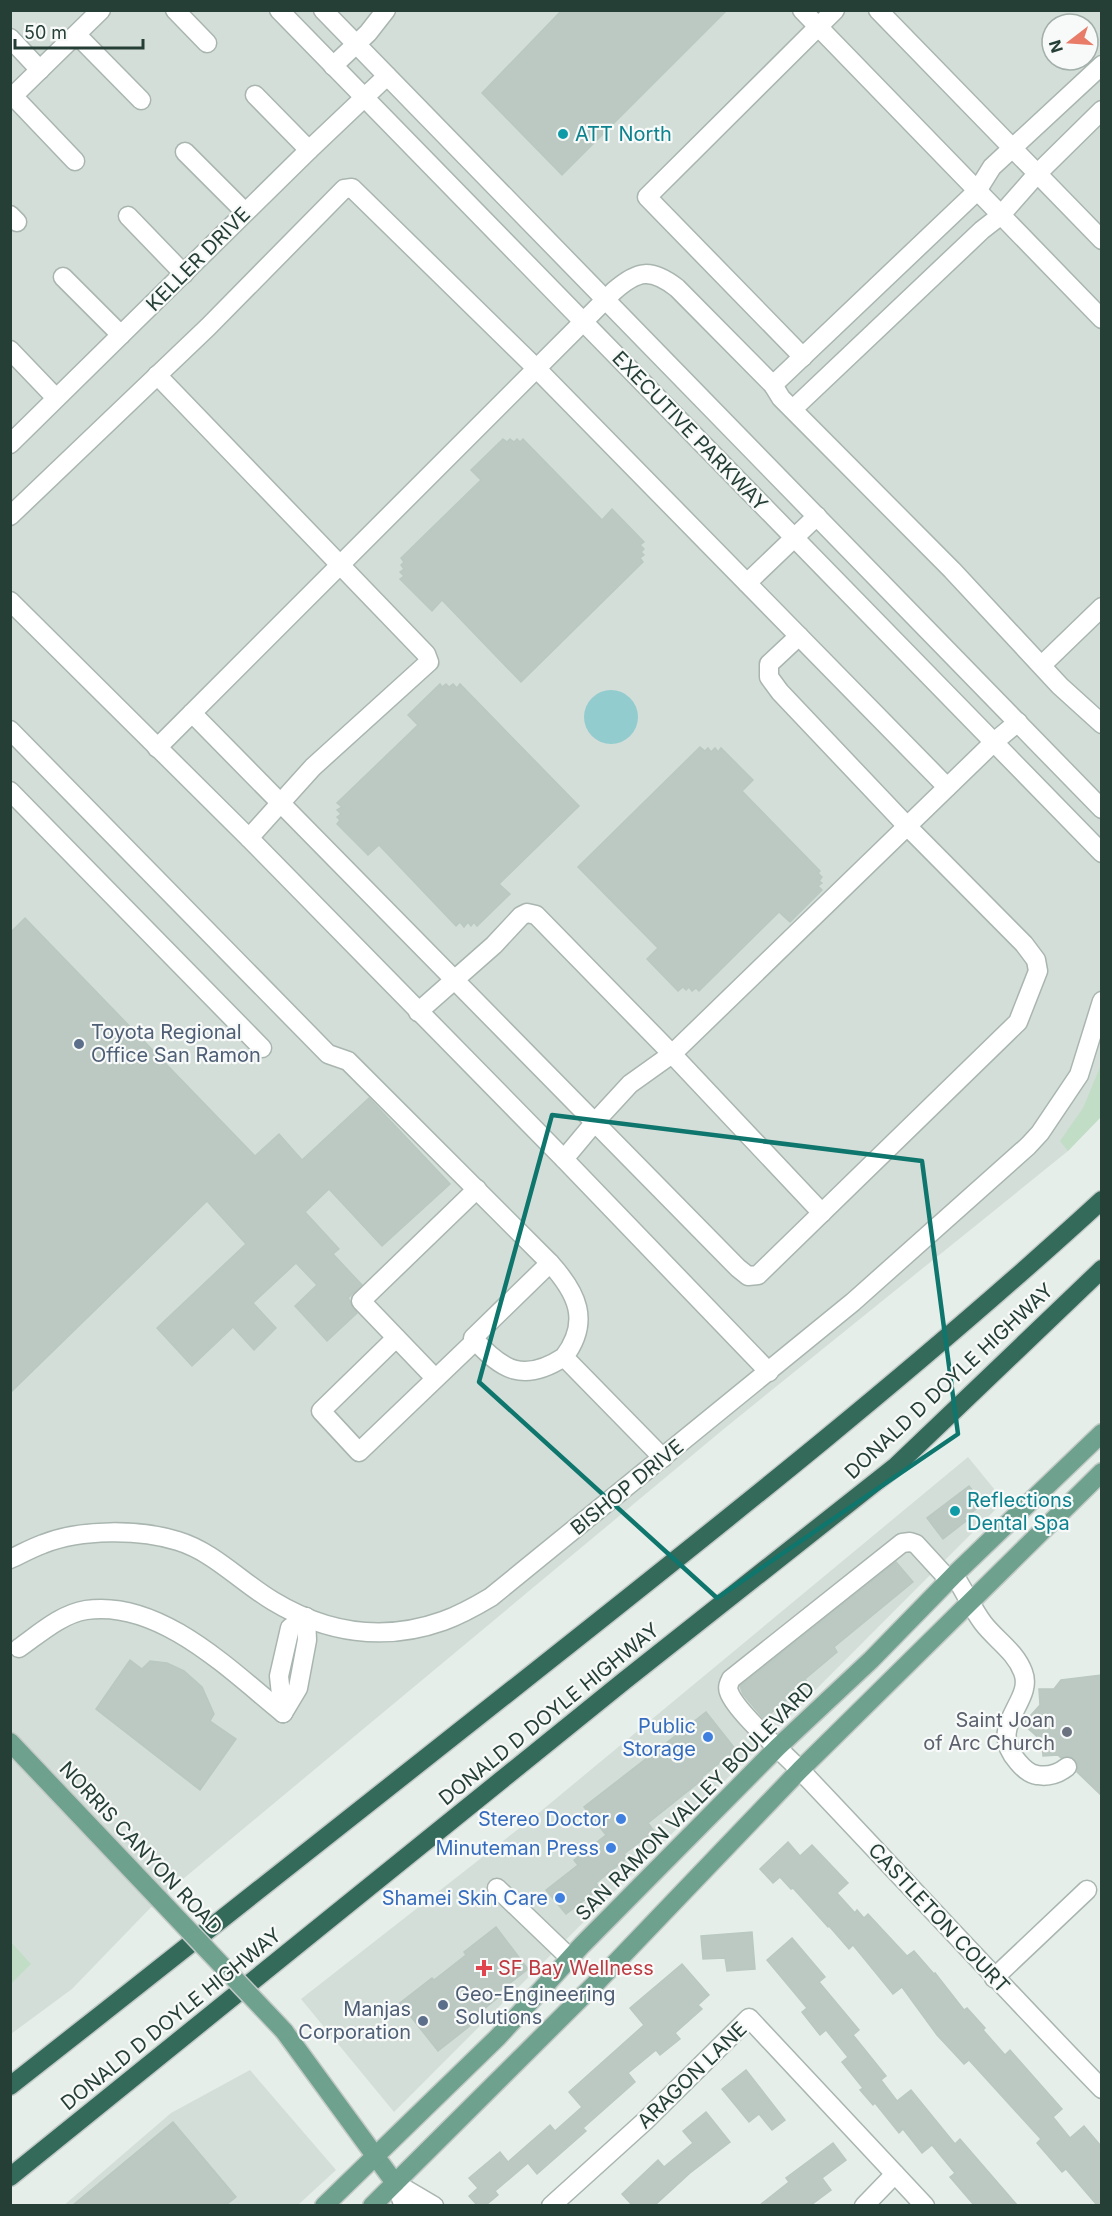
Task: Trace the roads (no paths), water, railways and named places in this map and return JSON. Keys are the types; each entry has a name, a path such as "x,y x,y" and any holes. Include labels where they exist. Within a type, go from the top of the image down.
{"highway":[{"name":"DONALD D DOYLE HIGHWAY","path":"10,2086 764,1491 899,1379 1101,1200"},
{"name":"DONALD D DOYLE HIGHWAY","path":"10,2177 624,1681 896,1466 1101,1269"}],"main road":[{"name":"SAN RAMON VALLEY BOULEVARD","path":"324,2205 498,2037 570,1958 778,1747 871,1660 952,1577 1101,1433"},
{"path":"372,2205 599,1980 800,1770 1101,1472"},
{"name":"NORRIS CANYON ROAD","path":"10,1742 284,2031 395,2183"}],"street":[{"path":"75,161 12,97 101,10"},
{"path":"175,10 207,43"},
{"name":"EXECUTIVE PARKWAY","path":"279,10 1101,853"},
{"name":"EXECUTIVE PARKWAY","path":"322,10 1101,808"},
{"path":"333,66 368,33 386,10"},
{"path":"802,10 1101,319"},
{"path":"803,357 647,197 835,10"},
{"path":"878,10 1101,240"},
{"path":"77,35 141,100"},
{"path":"10,38 40,70"},
{"path":"773,384 977,191 992,167 1014,149 1101,65"},
{"name":"KELLER DRIVE","path":"10,444 387,76"},
{"path":"255,95 309,150"},
{"path":"793,409 982,230 1000,216 1037,174 1101,110"},
{"path":"185,152 245,213"},
{"path":"10,516 157,375 344,189 352,188 537,369 947,787"},
{"path":"128,216 184,274"},
{"path":"157,748 606,299 630,277 642,274 664,279 677,288 773,384 781,398 1060,686 1101,724"},
{"path":"63,277 121,335"},
{"path":"10,350 56,398"},
{"path":"157,375 426,654 429,662 356,727 280,802 249,838"},
{"path":"747,583 817,516"},
{"path":"10,601 249,838 769,1372"},
{"path":"1042,665 1101,607"},
{"path":"192,713 738,1268 748,1276 759,1275 1018,1022 1038,971 1036,960 1024,944 907,826 780,692 769,677 769,664 799,636"},
{"path":"564,1159 630,1084 672,1054 947,787 1018,722"},
{"path":"10,730 328,1054 348,1061 477,1188 550,1263 567,1282 578,1307 573,1345 564,1357 541,1368 527,1371 511,1369 497,1363 472,1338 550,1263"},
{"path":"10,791 262,1048"},
{"path":"418,1012 494,945 521,915 527,913 536,915 672,1054 822,1214"},
{"name":"BISHOP DRIVE","path":"10,1559 44,1543 92,1533 118,1532 178,1541 214,1559 273,1601 306,1617 342,1630 366,1633 418,1629 445,1621 492,1597 769,1372 931,1234 1040,1133 1079,1075 1101,1001"},
{"path":"435,1378 361,1301 477,1188"},
{"path":"396,1338 321,1411 359,1452 475,1341"},
{"path":"564,1357 663,1458"},
{"name":"CASTLETON COURT","path":"952,1577 916,1544 902,1543 731,1679 728,1687 729,1693 748,1719 800,1770 1101,2089"},
{"path":"952,1577 971,1602 982,1622 1015,1656 1025,1675 1025,1688 1010,1719 1006,1740 1014,1757 1023,1768 1034,1775 1051,1775 1067,1767"},
{"path":"19,1648 62,1618 86,1610 113,1610 143,1616 172,1628 213,1656 283,1713 298,1688 307,1640 306,1617"},
{"path":"496,1888 570,1958"},
{"path":"994,1978 1088,1890"},
{"name":"ARAGON LANE","path":"551,2205 645,2121 749,2018 925,2205"},
{"path":"864,2205 895,2174"},
{"name":"NORRIS CANYON ROAD","path":"395,2183 404,2205"},
{"name":"NORRIS CANYON ROAD","path":"395,2183 434,2205"}],"water":[{"path":"611,690 621,692 630,698 636,707 638,717 636,727 630,736 621,742 611,744 601,742 592,736 586,727 584,717 586,707 592,698 601,692"}],"place":[{"name":"ATT North","path":"563,134"},
{"name":"Toyota Regional Office San Ramon","path":"79,1044"},
{"name":"Reflections Dental Spa","path":"955,1511"},
{"name":"Saint Joan of Arc Church","path":"1067,1732"},
{"name":"Public Storage","path":"708,1737"},
{"name":"Stereo Doctor","path":"621,1819"},
{"name":"Minuteman Press","path":"611,1848"},
{"name":"Shamei Skin Care","path":"560,1898"},
{"name":"SF Bay Wellness","path":"484,1968"},
{"name":"Geo-Engineering Solutions","path":"443,2005"},
{"name":"Manjas Corporation","path":"423,2021"}]}
